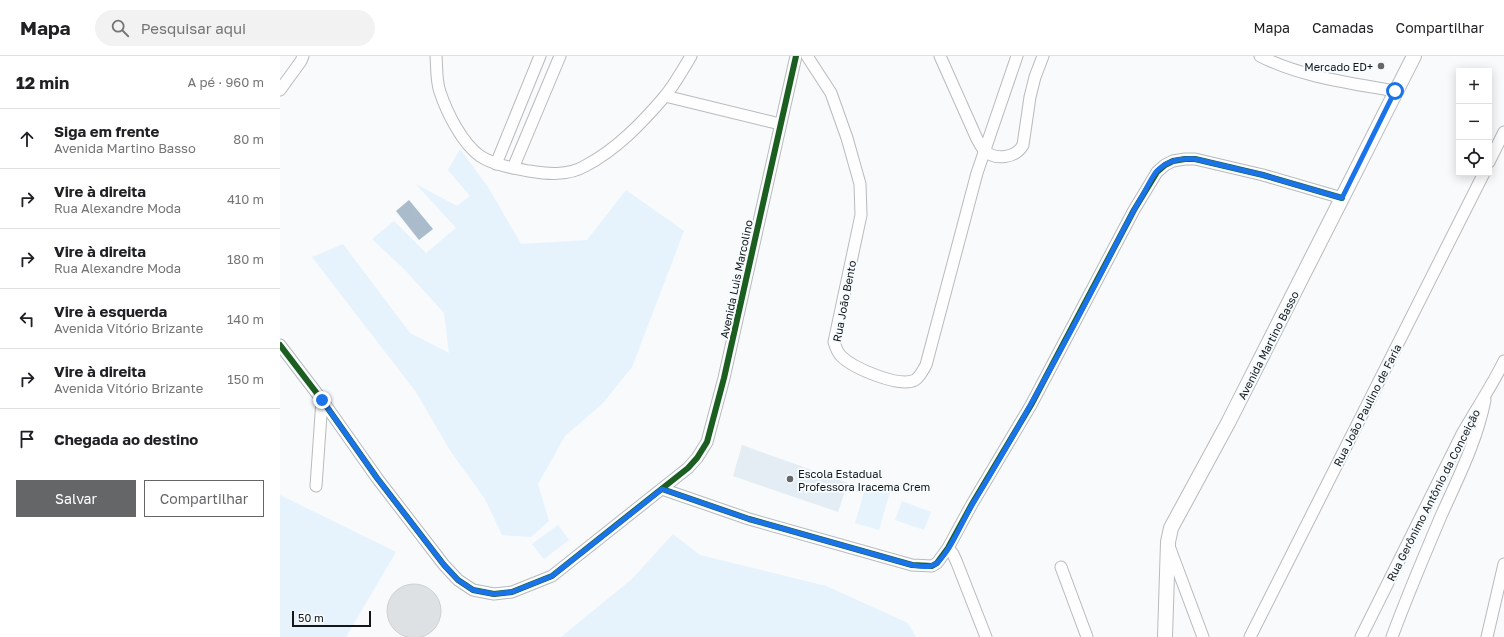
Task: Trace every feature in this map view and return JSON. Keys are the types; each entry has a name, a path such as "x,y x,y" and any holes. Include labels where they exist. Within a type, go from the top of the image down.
{"street":[{"path":"280,90 303,56"},
{"path":"436,56 440,91 457,128 470,148 496,164 546,174 565,173 584,167 614,148 665,96 691,56"},
{"path":"496,164 540,56"},
{"path":"513,168 560,56"},
{"name":"Avenida Luis Marcolino","path":"280,345 322,400 377,478 444,565 458,580 473,590 494,594 512,592 552,576 688,468 697,458 706,442 724,378 796,56"},
{"name":"Rua João Bento","path":"806,56 830,93 847,138 860,184 861,215 834,342 841,357 859,369 905,382 915,379 926,365 977,173 1017,56"},
{"path":"940,56 977,139 985,150 993,155 1001,156 1014,154 1020,150 1024,140 1035,77 1043,56"},
{"path":"1260,56 1296,70 1315,75 1395,91"},
{"name":"Avenida Martino Basso","path":"1165,637 1168,542 1178,514 1228,424 1414,56"},
{"path":"665,96 780,124"},
{"path":"1492,156 1504,132"},
{"path":"662,489 749,519 912,565 932,566 937,563 948,548 972,504 997,464 1034,398 1134,210 1157,172 1165,165 1173,161 1195,159 1263,175 1342,198"},
{"name":"Rua João Paulino de Faria","path":"1250,637 1482,176"},
{"path":"1487,394 1504,361"},
{"name":"Rua Gerônimo Antônio da Conceição","path":"1362,637 1462,434 1473,414 1487,394"},
{"name":"Rua Gerônimo Antônio da Conceição","path":"1392,637 1413,581 1471,449 1481,422 1487,394"},
{"path":"316,486 322,400"},
{"path":"1168,542 1203,637"},
{"path":"948,548 953,554 957,563 986,637"},
{"path":"1487,637 1504,564"},
{"path":"1061,567 1087,637"}],"shaded area":[{"path":"460,149 488,187 521,244 587,240 626,190 684,231 632,367 603,403 565,436 538,484 549,521 531,537 502,535 485,499 451,452 416,392 312,257 343,244 410,333 449,353 444,313 405,270 372,239 394,221 426,253 456,228 416,184 457,206 470,196 448,170"},
{"name":"Escola Estadual Professora Iracema Crem","path":"742,445 848,483 838,512 733,476"},
{"path":"866,486 890,492 879,530 855,523"},
{"path":"280,495 396,552 346,637 280,637"},
{"path":"902,501 931,512 924,530 895,520"},
{"path":"558,525 569,540 544,559 532,544"},
{"path":"673,534 700,555 826,586 908,623 916,637 561,637 632,579"}],"water":[{"path":"409,200 433,229 419,240 396,211"}],"building":[{"path":"409,584 419,584 429,588 437,596 441,606 441,616 437,626 429,634 419,638 409,638 399,634 391,626 387,616 387,606 391,596 399,588"}],"cycle path":[{"path":"280,345 322,400 377,478 444,565 458,580 473,590 494,594 512,592 552,576 688,468 697,458 707,442 724,378 796,56"},
{"path":"662,489 749,519 912,565 932,566 937,563 948,548 972,504 1031,405 1134,210 1157,172 1165,165 1173,161 1195,159 1263,175 1342,198"}],"place":[{"name":"Mercado ED+","path":"1381,66"},
{"name":"Escola Estadual Professora Iracema Crem","path":"790,479"}],"route":[{"path":"322,400 377,478 444,565 458,580 473,590 494,594 512,592 528,587 552,576 662,489 749,519 912,565 932,566 937,563 948,548 972,504 1031,405 1134,210 1157,172 1165,165 1173,161 1195,159 1263,175 1342,198 1395,91"}]}
